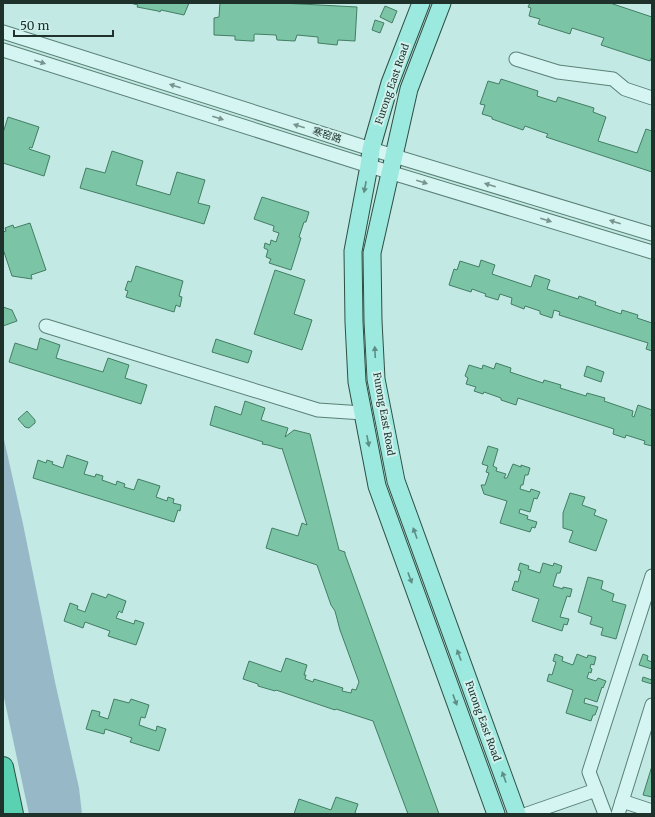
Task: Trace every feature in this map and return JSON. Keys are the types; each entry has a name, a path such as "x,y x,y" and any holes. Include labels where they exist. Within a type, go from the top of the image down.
{"highway":[{"path":"3,767 13,814"}],"main road":[{"name":"Furong East Road","path":"421,3 390,83 371,149 353,251 357,382 377,486 496,814"},
{"name":"Furong East Road","path":"442,3 409,89 372,253 376,379 396,481 517,814"}],"street":[{"name":"寒窑路","path":"3,32 371,149 652,234"},
{"name":"寒窑路","path":"3,50 391,173 652,252"},
{"path":"516,59 558,72 613,79 625,89 651,97"},
{"path":"46,326 318,410 363,413"},
{"path":"605,814 589,772 652,576"},
{"path":"618,814 622,801 646,747 652,705"},
{"path":"527,814 596,790"},
{"path":"622,801 652,811"}],"shaded area":[{"path":"3,435 79,788 82,814 29,814 3,693"}],"building":[{"path":"130,3 189,3 184,15 137,7 138,5"},
{"path":"220,3 282,3 357,7 355,41 338,40 337,45 318,43 318,37 297,35 295,41 277,40 276,35 255,34 254,41 251,41 235,40 235,36 214,35 214,18 219,17"},
{"path":"530,3 610,3 652,17 652,56 650,61 601,45 604,38 572,28 570,34 538,24 540,19 529,16 531,8 528,7"},
{"path":"385,6 397,11 392,23 380,17"},
{"path":"375,20 384,23 380,33 372,30"},
{"path":"501,79 538,91 537,96 556,102 558,97 594,108 593,112 606,117 598,141 637,153 646,129 652,131 652,172 546,137 548,134 525,126 523,130 482,114 485,105 480,104 488,81 499,84"},
{"path":"8,117 39,127 32,148 30,147 29,149 50,156 44,176 3,163 3,133"},
{"path":"112,151 143,161 136,185 170,195 177,172 205,180 198,203 210,206 204,224 80,188 86,168 105,173"},
{"path":"262,197 309,212 299,237 301,238 291,270 269,263 271,259 266,257 268,250 264,248 265,243 270,245 271,240 276,242 279,233 273,231 274,226 254,219"},
{"path":"30,223 46,270 31,275 32,279 12,276 3,249 3,232 6,231 5,228 13,225 14,228"},
{"path":"481,260 495,265 492,274 531,287 535,275 550,280 547,289 578,299 579,296 596,302 595,305 621,314 622,310 638,315 637,318 652,323 652,351 646,349 648,343 559,315 560,312 554,310 552,318 540,314 540,311 525,306 524,309 511,304 512,298 500,294 498,300 485,296 486,294 472,289 471,292 449,285 454,269 457,270 460,261 479,267"},
{"path":"136,266 183,281 179,296 182,297 180,307 176,305 174,312 126,297 128,291 125,290 128,281 131,282"},
{"path":"275,270 305,280 294,314 312,320 302,350 254,334"},
{"path":"3,307 12,310 17,321 3,326"},
{"path":"40,338 60,345 56,358 103,372 108,358 129,365 125,378 147,385 141,404 9,362 15,343 37,350"},
{"path":"216,339 252,351 248,363 212,352"},
{"path":"496,363 511,368 510,372 543,383 544,380 561,385 560,388 586,396 587,393 605,398 604,401 633,411 632,416 634,417 638,405 652,410 652,446 644,444 645,441 626,435 625,438 613,434 614,429 518,398 516,405 484,392 483,394 474,391 476,387 466,384 468,378 465,376 469,365 482,369 483,365 494,369"},
{"path":"587,366 604,372 601,382 584,376"},
{"path":"245,401 265,408 261,420 288,428 285,437 294,430 310,434 339,550 345,552 439,814 408,814 373,721 276,690 258,686 258,684 243,679 249,661 281,672 286,658 307,665 304,675 306,675 305,679 313,682 314,679 343,688 342,691 351,693 352,689 356,690 359,682 340,630 335,611 331,605 317,565 266,548 272,528 298,536 302,523 307,525 282,448 262,444 263,442 210,425 215,406 241,415"},
{"path":"27,411 35,420 35,423 29,428 25,427 18,419"},
{"path":"488,446 498,449 493,466 497,468 496,471 506,474 504,478 507,478 513,464 530,468 528,475 525,475 523,485 521,485 520,489 530,492 531,489 540,492 537,499 534,498 530,512 520,509 519,513 528,516 527,519 537,522 535,528 532,527 530,532 500,523 507,501 484,494 481,485 485,485 489,473 486,472 488,466 482,464"},
{"path":"67,455 88,462 84,474 95,477 96,474 103,476 102,480 116,485 117,481 125,484 124,487 134,490 138,479 160,486 156,497 167,501 168,497 174,499 173,503 181,505 180,511 178,510 174,522 33,478 38,460 46,463 47,460 53,462 52,464 63,468"},
{"path":"570,493 585,497 582,505 596,510 594,515 607,520 596,551 569,542 573,531 563,528 563,513"},
{"path":"520,563 529,566 528,569 540,573 543,563 553,566 554,563 562,566 560,573 557,573 553,586 563,589 563,587 572,589 570,597 567,596 560,617 569,619 567,625 564,624 562,631 532,621 539,599 512,590 515,581 518,582 521,571 518,570"},
{"path":"588,577 603,581 601,589 614,594 612,601 626,605 616,639 601,635 603,628 590,624 592,617 578,612"},
{"path":"92,593 106,598 108,594 126,601 122,613 119,611 116,618 134,624 135,620 144,623 136,645 108,636 110,631 85,622 83,628 64,621 70,603 78,606 77,609 85,612"},
{"path":"555,654 563,657 562,661 573,665 577,654 587,658 588,655 596,657 594,665 591,664 591,673 589,672 587,678 596,681 598,678 606,681 603,688 602,687 597,702 585,698 584,703 598,707 591,721 566,713 573,690 547,681 549,674 552,675 556,662 553,661"},
{"path":"643,654 648,656 647,660 652,662 652,669 639,665"},
{"path":"643,677 652,680 652,684 642,681"},
{"path":"114,699 129,703 131,699 149,705 145,718 141,717 139,725 156,731 157,726 166,729 159,751 130,742 132,738 105,729 104,734 86,729 92,710 100,712 99,716 108,719"},
{"path":"652,766 652,797 643,795"},
{"path":"336,797 358,804 355,813 358,814 294,814 299,799 331,810"}]}
